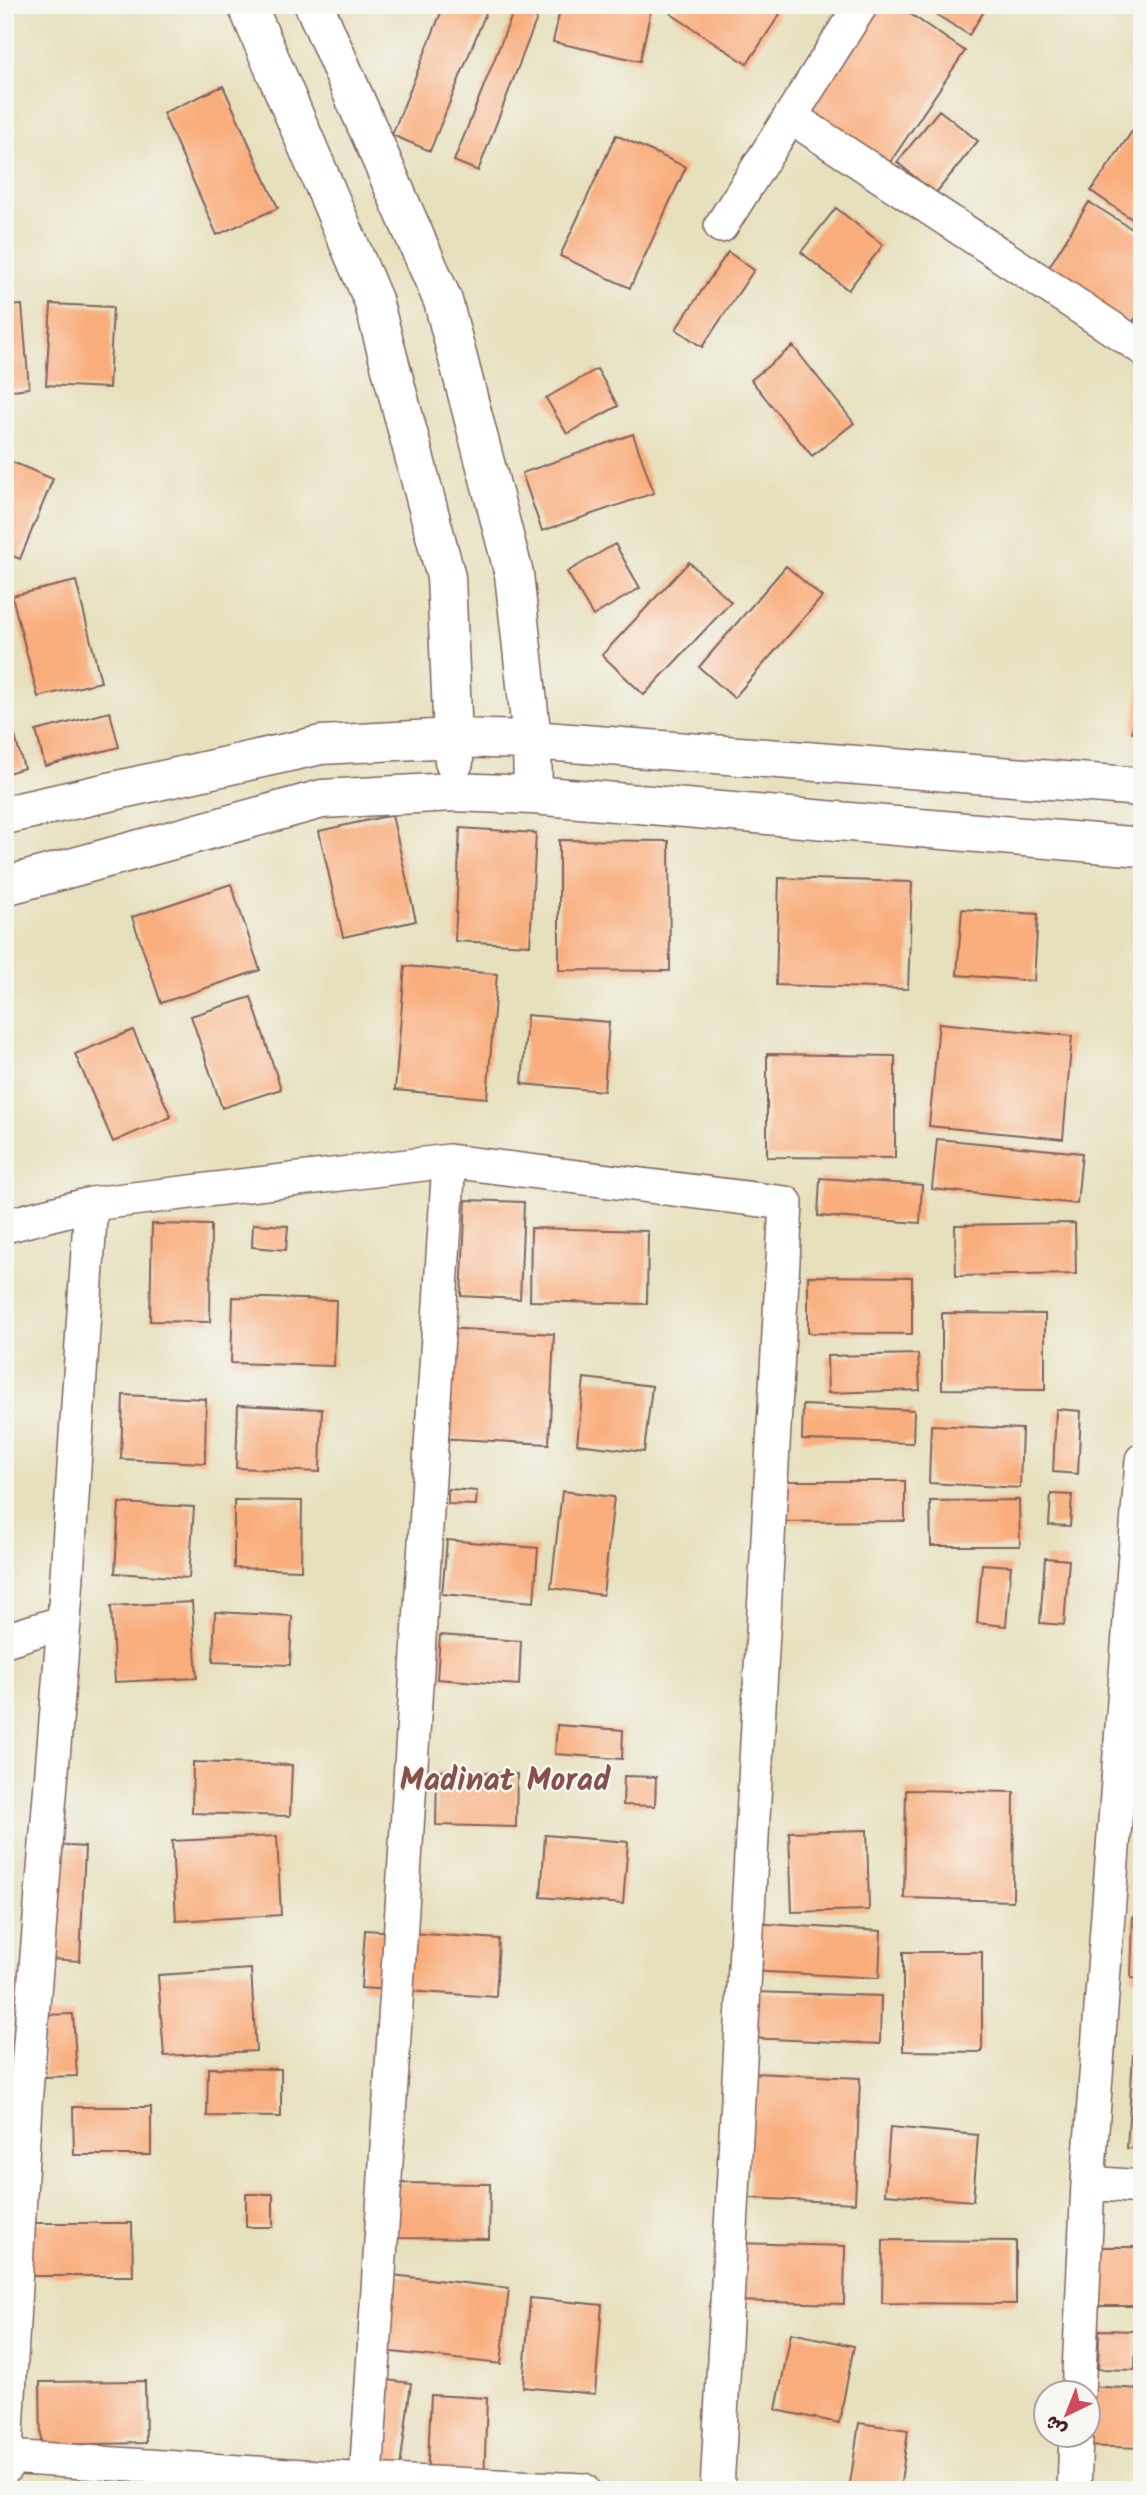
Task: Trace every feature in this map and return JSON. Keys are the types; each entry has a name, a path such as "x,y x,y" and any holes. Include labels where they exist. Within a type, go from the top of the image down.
{"street":[{"path":"247,5 373,300 446,577 454,792"},
{"path":"314,5 443,301 514,574 532,740 533,795"},
{"path":"721,226 861,5"},
{"path":"791,117 1142,348"},
{"path":"5,815 321,745 453,738 532,740 1142,787"},
{"path":"5,886 322,799 454,792 533,795 1142,847"},
{"path":"366,2480 449,1161"},
{"path":"5,1226 91,1204 449,1161 786,1203 717,2490"},
{"path":"5,2468 15,2103 64,1622 91,1204"},
{"path":"1079,2380 1088,2183 1142,1460"},
{"path":"5,1640 64,1622"},
{"path":"1088,2183 1142,2187"},
{"path":"1074,2490 1075,2450"},
{"path":"6,2457 366,2480 583,2490"}],"building":[{"path":"444,5 489,5 430,151 392,135"},
{"path":"516,5 542,5 478,171 454,161"},
{"path":"561,5 652,5 640,61 553,42"},
{"path":"677,5 767,5 780,14 747,64 671,14"},
{"path":"872,5 897,5 965,51 889,164 804,107"},
{"path":"921,5 988,5 969,35"},
{"path":"223,86 278,208 217,235 163,113"},
{"path":"939,110 978,141 935,194 897,162"},
{"path":"1142,117 1142,226 1091,191"},
{"path":"616,135 686,167 630,288 560,256"},
{"path":"1089,202 1142,235 1142,308 1131,325 1046,272"},
{"path":"836,208 883,245 848,290 801,252"},
{"path":"728,252 754,270 702,347 676,329"},
{"path":"51,304 113,307 109,388 46,385"},
{"path":"22,305 29,388 5,391 5,306"},
{"path":"793,346 854,423 812,456 751,380"},
{"path":"597,369 618,406 567,434 546,398"},
{"path":"633,434 654,493 542,531 522,473"},
{"path":"5,459 53,479 20,559 5,553"},
{"path":"615,544 640,588 593,616 567,572"},
{"path":"689,562 731,602 644,695 602,655"},
{"path":"786,566 822,597 734,698 699,667"},
{"path":"76,581 101,682 38,697 12,596"},
{"path":"1142,681 1142,734 1132,732"},
{"path":"5,706 24,768 5,774"},
{"path":"110,712 119,747 45,766 36,731"},
{"path":"392,815 416,921 343,937 319,831"},
{"path":"460,828 536,833 530,945 455,941"},
{"path":"559,840 669,841 670,971 559,970"},
{"path":"779,878 912,882 908,989 776,985"},
{"path":"231,884 260,970 161,1003 132,917"},
{"path":"962,909 1038,914 1034,981 957,975"},
{"path":"405,966 497,974 487,1098 395,1090"},
{"path":"251,997 281,1089 222,1108 191,1016"},
{"path":"527,1015 609,1022 604,1091 522,1084"},
{"path":"939,1023 1072,1036 1063,1139 929,1126"},
{"path":"133,1030 171,1117 113,1142 75,1054"},
{"path":"767,1054 895,1056 895,1158 767,1157"},
{"path":"937,1139 1082,1153 1077,1204 932,1189"},
{"path":"820,1178 922,1185 920,1223 818,1216"},
{"path":"466,1200 524,1202 520,1299 461,1296"},
{"path":"1075,1223 1076,1274 956,1276 955,1225"},
{"path":"152,1224 211,1225 210,1322 150,1321"},
{"path":"253,1224 288,1226 286,1250 252,1247"},
{"path":"531,1228 648,1231 647,1304 530,1301"},
{"path":"808,1276 912,1277 912,1334 808,1333"},
{"path":"233,1297 336,1300 334,1366 231,1363"},
{"path":"942,1313 1045,1314 1045,1390 942,1389"},
{"path":"442,1328 554,1334 549,1444 437,1438"},
{"path":"918,1354 920,1390 828,1393 827,1356"},
{"path":"584,1378 652,1386 644,1452 577,1444"},
{"path":"123,1395 206,1399 205,1463 121,1459"},
{"path":"238,1405 322,1409 320,1472 236,1468"},
{"path":"803,1405 914,1410 913,1443 802,1440"},
{"path":"1056,1409 1081,1411 1078,1474 1053,1472"},
{"path":"931,1425 1022,1429 1020,1488 929,1483"},
{"path":"765,1481 905,1481 905,1521 765,1522"},
{"path":"448,1489 477,1491 476,1505 448,1504"},
{"path":"562,1491 614,1497 603,1595 551,1588"},
{"path":"1051,1494 1072,1495 1070,1526 1049,1525"},
{"path":"234,1500 302,1501 301,1570 234,1568"},
{"path":"1019,1500 1020,1546 931,1546 930,1501"},
{"path":"119,1503 194,1507 189,1578 115,1573"},
{"path":"447,1540 538,1548 534,1602 442,1594"},
{"path":"1045,1558 1069,1560 1064,1625 1040,1623"},
{"path":"982,1564 1011,1566 1006,1626 977,1623"},
{"path":"192,1602 197,1678 115,1682 111,1606"},
{"path":"215,1612 292,1616 290,1665 213,1662"},
{"path":"440,1635 521,1641 519,1685 437,1679"},
{"path":"557,1725 623,1730 622,1759 555,1754"},
{"path":"193,1762 292,1765 290,1816 192,1813"},
{"path":"437,1771 517,1774 516,1827 436,1825"},
{"path":"624,1776 656,1777 655,1806 623,1805"},
{"path":"906,1790 1014,1792 1013,1901 904,1898"},
{"path":"867,1830 869,1910 792,1912 789,1832"},
{"path":"545,1835 628,1842 623,1904 541,1897"},
{"path":"277,1836 281,1915 176,1921 172,1841"},
{"path":"40,1844 85,1847 80,1961 35,1958"},
{"path":"1133,1917 1142,1917 1142,1979 1131,1978"},
{"path":"751,1923 881,1931 879,1978 748,1971"},
{"path":"365,1930 499,1939 496,1997 361,1988"},
{"path":"903,1952 982,1952 982,2052 903,2051"},
{"path":"251,1969 256,2051 164,2056 158,1975"},
{"path":"751,1992 881,1996 880,2044 749,2038"},
{"path":"73,2014 77,2076 44,2077 40,2015"},
{"path":"1133,2055 1142,2055 1142,2149 1127,2148"},
{"path":"208,2068 281,2069 281,2117 207,2116"},
{"path":"754,2073 860,2078 855,2203 748,2198"},
{"path":"73,2107 151,2107 151,2155 74,2155"},
{"path":"890,2127 978,2135 973,2201 885,2194"},
{"path":"397,2183 490,2184 489,2239 397,2238"},
{"path":"246,2194 273,2194 273,2227 246,2227"},
{"path":"17,2223 132,2223 133,2276 18,2276"},
{"path":"883,2240 1016,2241 1016,2304 882,2303"},
{"path":"734,2243 845,2246 844,2304 732,2301"},
{"path":"1078,2247 1142,2247 1142,2306 1077,2306"},
{"path":"373,2273 509,2288 501,2364 365,2349"},
{"path":"530,2298 602,2305 595,2394 523,2387"},
{"path":"1099,2330 1136,2331 1135,2370 1098,2369"},
{"path":"791,2333 854,2346 839,2423 776,2410"},
{"path":"362,2377 411,2383 399,2476 351,2469"},
{"path":"145,2381 146,2443 41,2445 40,2382"},
{"path":"1102,2387 1142,2389 1142,2448 1102,2447"},
{"path":"431,2395 487,2398 484,2484 427,2481"},
{"path":"859,2423 908,2430 900,2490 849,2490"}],"district":[{"name":"Madinat Morad","path":"505,1781"}]}
